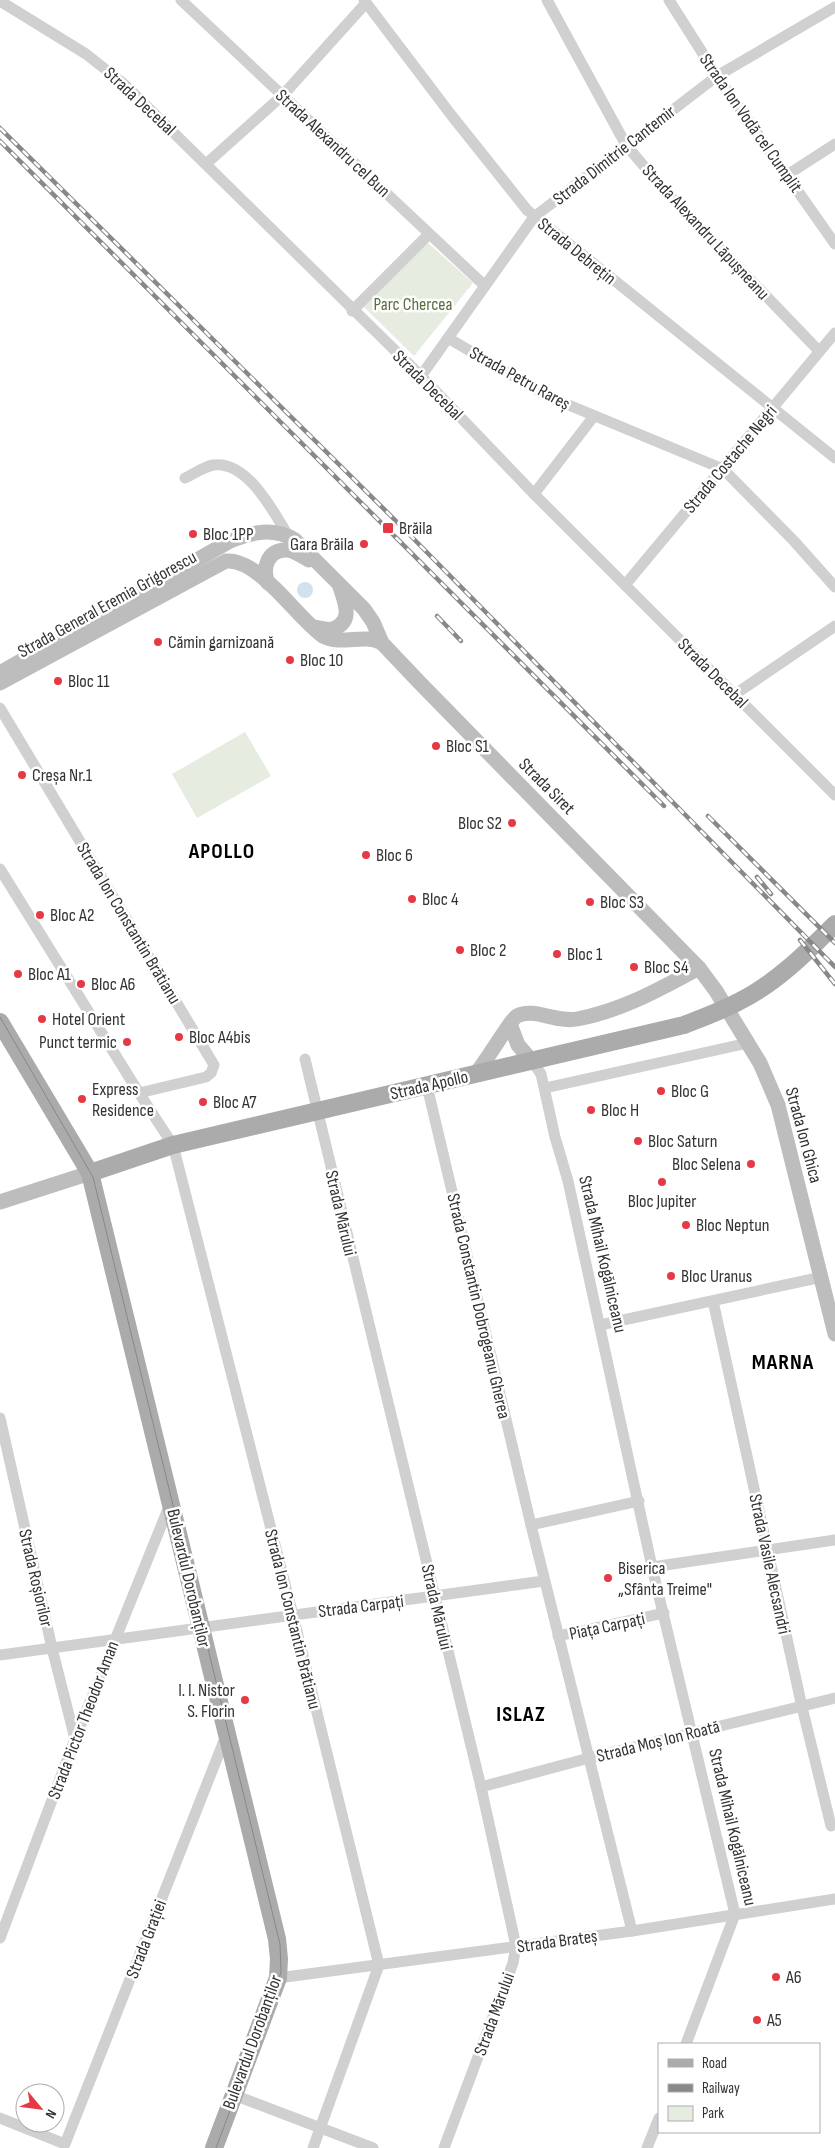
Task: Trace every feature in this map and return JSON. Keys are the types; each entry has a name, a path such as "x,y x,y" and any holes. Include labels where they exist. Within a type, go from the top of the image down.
{"main road":[{"name":"Strada Apollo","path":"90,1173 173,1145 684,1025 723,1010 755,992 800,958 835,924"},
{"name":"Bulevardul Dorobanților","path":"0,1022 90,1173 277,1939 278,1978 214,2148"}],"street":[{"name":"Strada Alexandru cel Bun","path":"181,0 485,286"},
{"name":"Strada Alexandru Lăpușneanu","path":"547,0 626,145 666,192 819,351"},
{"name":"Strada Ion Vodă cel Cumplit","path":"669,0 717,76 835,244"},
{"name":"Strada Decebal","path":"0,1 105,68 206,164 352,311 421,376 534,494 835,795"},
{"path":"206,164 283,95 365,1"},
{"name":"Strada Debrețin","path":"365,1 452,116 534,217 774,407 835,458"},
{"name":"Strada Dimitrie Cantemir","path":"421,376 534,217 717,76 835,7"},
{"path":"787,175 835,144"},
{"path":"352,311 429,234"},
{"name":"Strada Costache Negri","path":"625,585 835,334"},
{"name":"Strada Petru Rareș","path":"448,338 547,396 723,468 794,541 835,587"},
{"name":"Strada Petru Rareș","path":"534,494 594,416"},
{"path":"185,478 213,465 234,469 246,477 259,490 289,537"},
{"name":"Strada Siret","path":"246,535 268,532 289,537 301,545 369,615 382,643 699,968 709,979 730,1013"},
{"name":"Strada General Eremia Grigorescu","path":"0,672 221,545 246,535"},
{"name":"Strada Siret","path":"268,583 265,576 266,566 270,557 277,552 291,551 322,567"},
{"name":"Strada General Eremia Grigorescu","path":"0,683 220,563 235,560 244,563 254,570 312,626 328,638 338,640 367,639 382,643"},
{"name":"Strada Siret","path":"312,626 330,630 343,622 347,608 340,585"},
{"path":"734,695 835,626"},
{"name":"Strada Ion Constantin Brătianu","path":"0,708 214,1065 212,1073 206,1077 139,1093"},
{"name":"Strada Ion Constantin Brătianu","path":"0,869 173,1145 293,1615 379,1965"},
{"path":"476,1074 510,1024 519,1015 528,1013 564,1021 606,1012 640,999 699,968"},
{"name":"Strada Ion Ghica","path":"730,1013 771,1084 778,1105 835,1334"},
{"name":"Strada Mihail Kogălniceanu","path":"510,1024 518,1045 539,1070 544,1088 555,1137 568,1181 639,1501"},
{"path":"544,1088 748,1043"},
{"name":"Strada Mărului","path":"305,1059 416,1512 434,1597 481,1787 516,1946 513,1963 444,2148"},
{"name":"Strada Constantin Dobrogeanu Gherea","path":"427,1086 531,1525"},
{"name":"Strada Apollo","path":"0,1202 90,1173"},
{"path":"600,1325 822,1277"},
{"name":"Strada Vasile Alecsandri","path":"712,1301 802,1707 831,1826"},
{"name":"Strada Roșiorilor","path":"0,1418 52,1648 75,1739"},
{"path":"531,1525 639,1501"},
{"name":"Piața Carpați","path":"531,1525 558,1636 664,1613 652,1567 639,1501"},
{"name":"Strada Pictor Theodor Aman","path":"0,1938 75,1739 171,1503"},
{"path":"652,1567 835,1540"},
{"name":"Strada Carpați","path":"0,1655 434,1597 544,1580"},
{"name":"Strada Mihail Kogălniceanu","path":"664,1613 735,1914 686,2043"},
{"path":"558,1636 632,1931"},
{"name":"Strada Moș Ion Roată","path":"481,1787 589,1758 835,1698"},
{"name":"Strada Grației","path":"0,2118 66,2144 227,1733"},
{"name":"Strada Brateș","path":"278,1978 632,1931 835,1899"},
{"path":"313,2148 379,1965"},
{"path":"234,2095 373,2148"},
{"path":"647,2148 658,2120"}],"green space":[{"name":"Parc Chercea","path":"427,242 473,283 414,356 364,307"},
{"path":"245,732 271,776 197,818 172,774"}],"water":[{"path":"305,582 313,590 305,598 297,590"}],"tram line":[{"path":"0,1017 93,1177 280,1944 281,1971 278,1983 216,2148"}],"railway":[{"path":"0,128 400,525 835,967"},
{"path":"0,141 664,806"},
{"path":"437,616 461,641"},
{"path":"708,816 835,943"},
{"path":"757,877 771,894"},
{"path":"800,940 835,984"}],"place":[{"name":"Brăila","path":"388,528"},
{"name":"Bloc 1PP","path":"193,534"},
{"name":"Gara Brăila","path":"364,544"},
{"name":"Cămin garnizoană","path":"158,642"},
{"name":"Bloc 10","path":"290,660"},
{"name":"Bloc 11","path":"58,681"},
{"name":"Bloc S1","path":"436,746"},
{"name":"Creșa Nr.1","path":"22,775"},
{"name":"Bloc S2","path":"512,823"},
{"name":"Bloc 6","path":"366,855"},
{"name":"Bloc 4","path":"412,899"},
{"name":"Bloc S3","path":"590,902"},
{"name":"Bloc A2","path":"40,915"},
{"name":"Bloc 2","path":"460,950"},
{"name":"Bloc 1","path":"557,954"},
{"name":"Bloc S4","path":"634,967"},
{"name":"Bloc A1","path":"18,974"},
{"name":"Bloc A6","path":"81,984"},
{"name":"Hotel Orient","path":"42,1019"},
{"name":"Bloc A4bis","path":"179,1037"},
{"name":"Punct termic","path":"127,1042"},
{"name":"Bloc G","path":"661,1091"},
{"name":"Express Residence","path":"82,1099"},
{"name":"Bloc A7","path":"203,1102"},
{"name":"Bloc H","path":"591,1110"},
{"name":"Bloc Saturn","path":"638,1141"},
{"name":"Bloc Selena","path":"751,1164"},
{"name":"Bloc Jupiter","path":"662,1182"},
{"name":"Bloc Neptun","path":"686,1225"},
{"name":"Bloc Uranus","path":"671,1276"},
{"name":"Biserica „Sfânta Treime\"","path":"608,1578"},
{"name":"I. I. Nistor S. Florin","path":"245,1700"},
{"name":"A6","path":"776,1977"},
{"name":"A5","path":"757,2020"}],"district":[{"name":"APOLLO","path":"222,850"},
{"name":"MARNA","path":"783,1361"},
{"name":"ISLAZ","path":"521,1713"}]}
